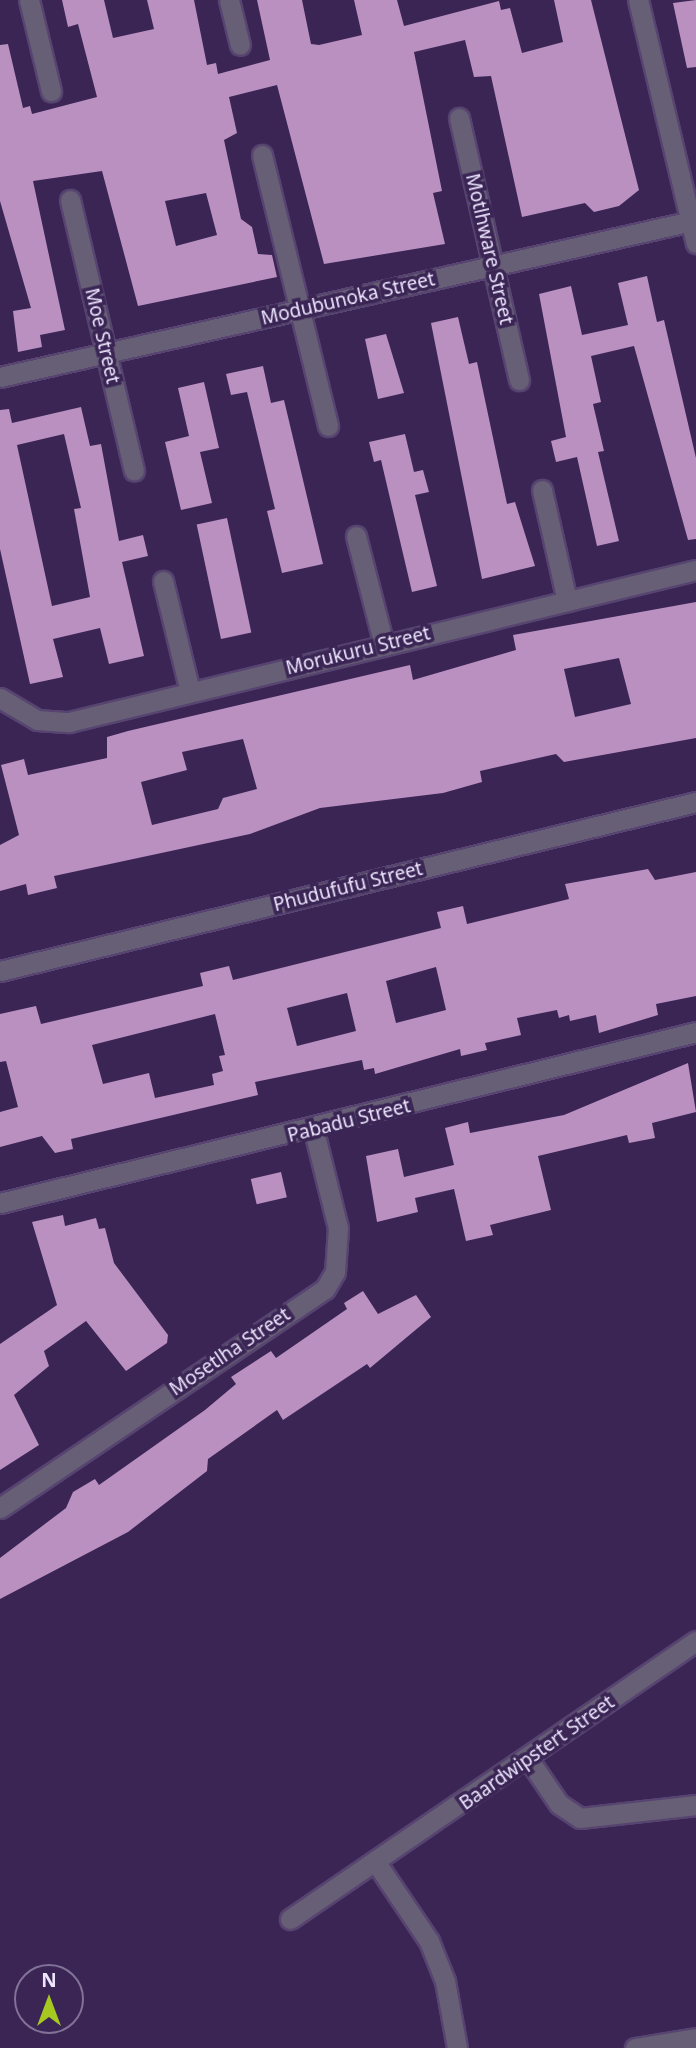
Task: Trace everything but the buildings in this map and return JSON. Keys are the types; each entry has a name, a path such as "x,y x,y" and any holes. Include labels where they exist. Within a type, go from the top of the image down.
{"street":[{"path":"29,0 51,91"},
{"path":"229,0 240,46"},
{"path":"638,0 694,221 696,243"},
{"name":"Motlhware Street","path":"459,118 519,380"},
{"path":"262,155 328,426"},
{"name":"Moe Street","path":"71,200 134,471"},
{"name":"Modubunoka Street","path":"0,377 694,221"},
{"path":"542,490 567,601"},
{"path":"356,536 384,645"},
{"name":"Morukuru Street","path":"0,698 20,714 69,722 696,570"},
{"path":"163,581 190,692"},
{"name":"Phudufufu Street","path":"0,971 696,802"},
{"name":"Pabadu Street","path":"0,1203 314,1130 696,1032"},
{"name":"Mosetlha Street","path":"0,1508 325,1289 335,1272 338,1228 314,1130"},
{"name":"Baardwipstert Street","path":"290,1919 377,1864 529,1760 696,1641"},
{"path":"529,1760 559,1804 580,1818 696,1805"},
{"path":"377,1864 429,1941 445,1981 457,2048"},
{"path":"635,2048 696,2038"}]}
